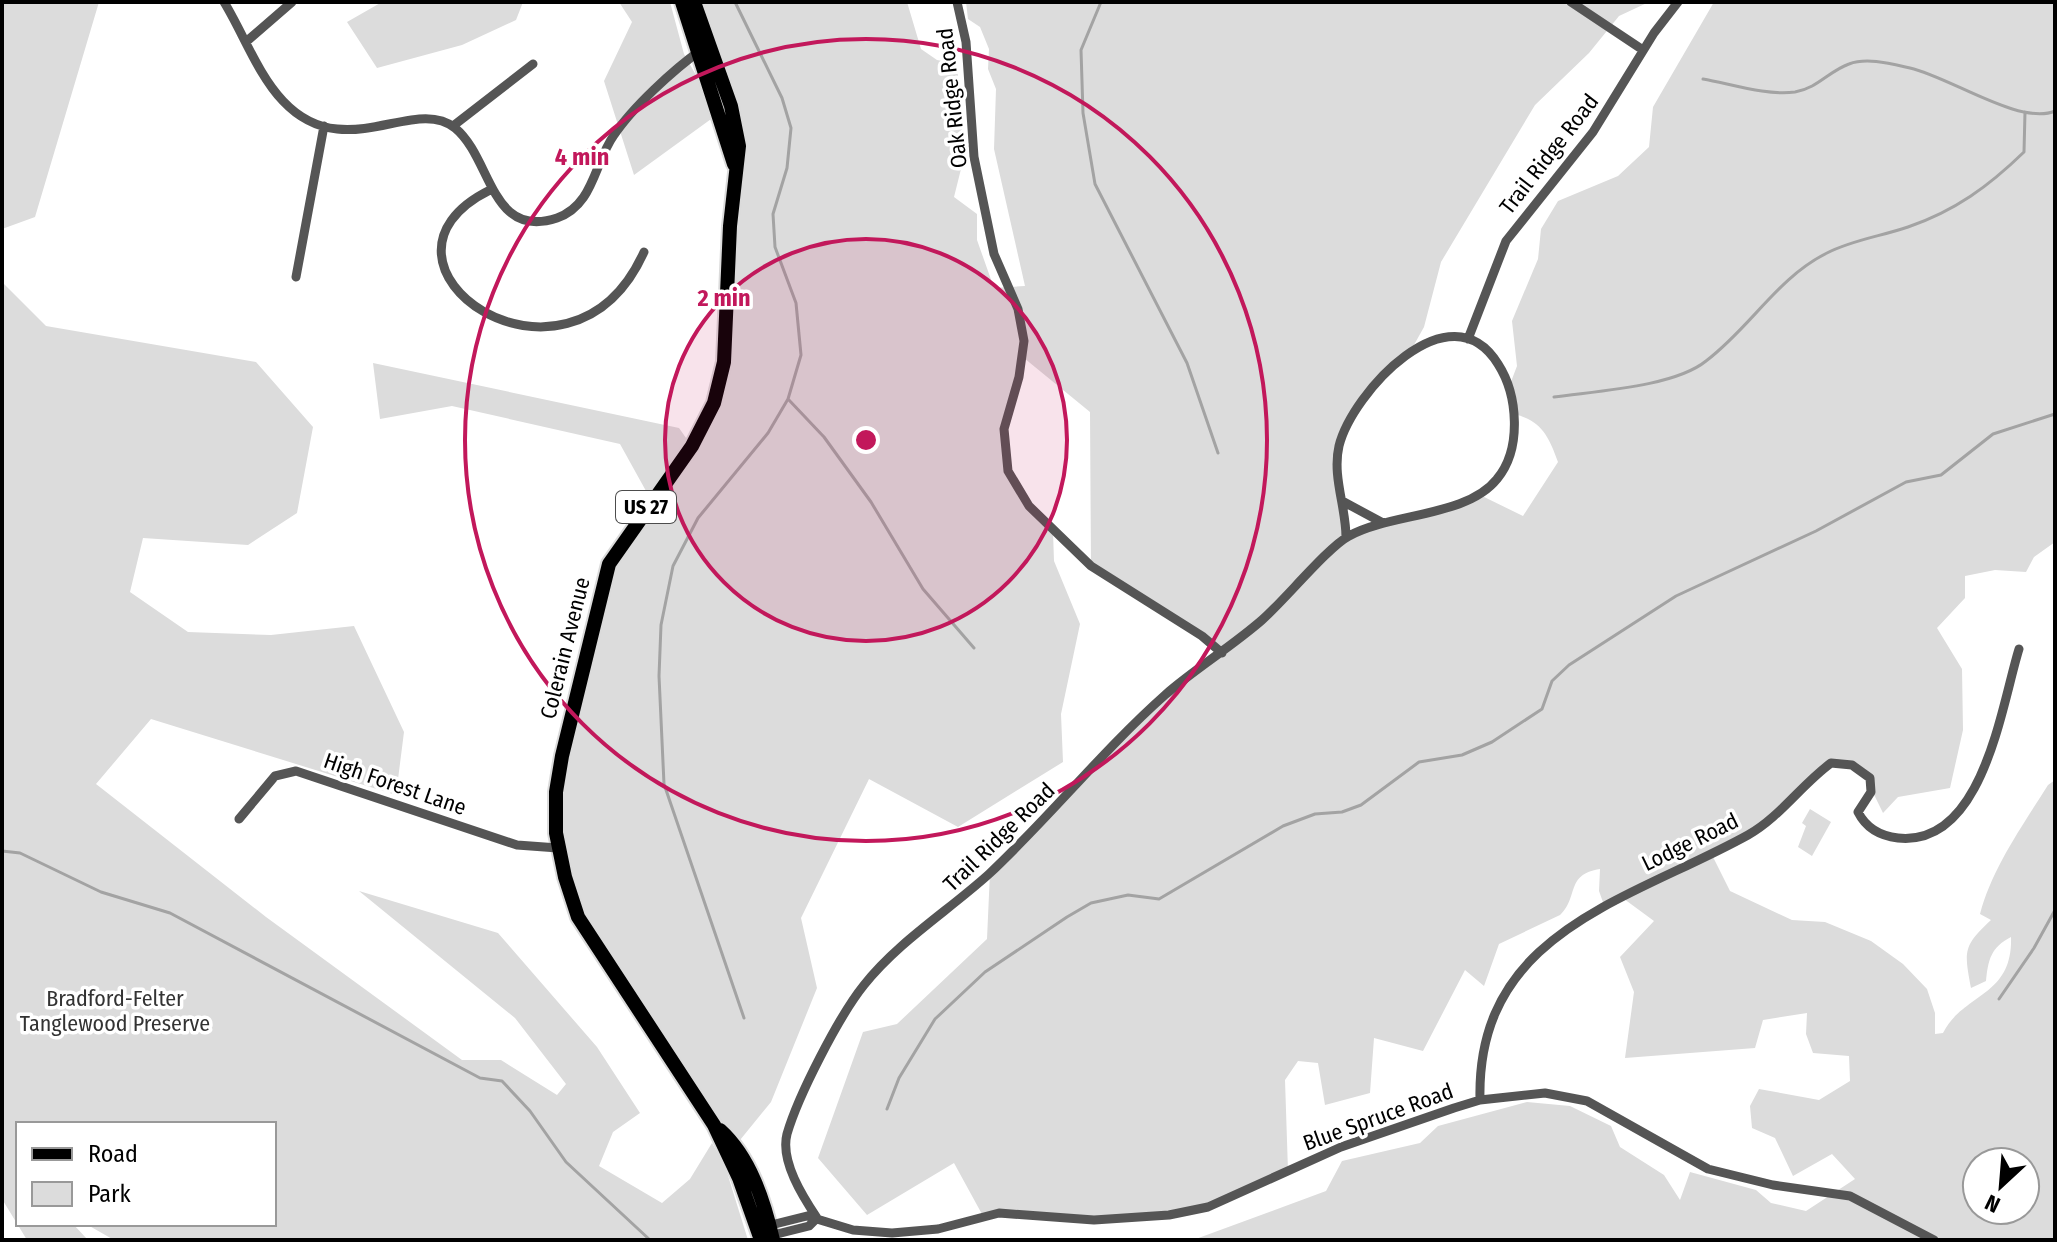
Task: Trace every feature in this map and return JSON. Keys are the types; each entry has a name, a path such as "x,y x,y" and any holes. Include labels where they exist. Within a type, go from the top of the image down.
{"main road":[{"name":"Colerain Avenue","path":"682,2 736,121 739,146 730,226 721,381 692,446 609,564 562,756 556,792 558,848 570,895 588,935 714,1125 736,1145 750,1171 766,1235"},
{"name":"Colerain Avenue","path":"694,2 704,48"}],"street":[{"path":"224,2 283,101 305,119 324,126 362,131 417,119 453,126 479,156 490,190 503,208 523,219 546,220 568,213 585,197 614,135 682,64 704,48"},
{"path":"247,41 292,2"},
{"name":"Oak Ridge Road","path":"957,2 966,42 974,157 994,254 1018,309 1024,341 1019,377 1004,429 1008,471 1021,497 1074,552 1202,636 1222,653"},
{"path":"1571,2 1643,50"},
{"name":"Trail Ridge Road","path":"817,1218 805,1200 789,1160 788,1132 841,1019 867,981 990,872 1166,695 1222,653 1292,592 1346,537 1468,499 1488,487 1501,472 1513,430 1509,387 1493,356 1468,339 1506,241 1593,132 1643,50 1678,2"},
{"path":"453,126 533,64"},
{"path":"296,277 324,126"},
{"path":"490,190 458,209 444,235 442,250 443,262 455,287 466,301 492,318 523,327 544,326 591,312 621,290 644,252"},
{"path":"1346,537 1344,502 1336,464 1339,449 1360,407 1387,373 1423,343 1453,336 1468,339"},
{"path":"1344,502 1383,523"},
{"name":"Lodge Road","path":"1480,1100 1482,1063 1495,1019 1512,983 1541,947 1585,914 1746,836 1831,763 1852,765 1870,778 1871,792 1858,812 1862,821 1881,834 1904,839 1920,836 1948,821 1968,801 1983,771 2019,649"},
{"name":"High Forest Lane","path":"239,819 275,776 296,771 517,845 558,848"},
{"name":"Blue Spruce Road","path":"766,1235 793,1219 817,1218 872,1233 938,1229 999,1213 1094,1220 1192,1211 1239,1195 1341,1147 1480,1100 1545,1093 1587,1101 1691,1162 1740,1178 1850,1196 1934,1240"},
{"path":"793,1219 805,1200"},
{"path":"766,1235 809,1226 817,1218"},
{"path":"938,1229 942,1240"}],"green space":[{"path":"2,2 99,2 35,217 2,229"},
{"path":"382,2 523,2 516,20 462,45 377,68 347,22"},
{"path":"619,2 670,2 684,54 718,114 634,175 604,81 632,22"},
{"path":"694,2 907,2 921,49 937,60 957,64 964,157 954,197 977,214 977,240 994,288 1025,286 994,149 996,89 988,69 989,49 980,27 968,19 966,2 1649,2 1619,16 1589,53 1535,105 1441,262 1424,327 1410,352 1360,407 1339,449 1347,536 1478,494 1523,516 1558,462 1543,431 1531,421 1514,414 1509,387 1517,366 1512,321 1538,259 1541,229 1558,201 1618,176 1649,147 1653,107 1714,2 2055,2 2055,542 2034,557 2026,572 1995,570 1965,576 1965,598 1937,628 1962,669 1963,730 1950,788 1898,797 1883,813 1863,772 1831,763 1759,828 1711,853 1730,891 1792,920 1825,922 1871,941 1903,964 1927,989 1935,1013 1935,1034 1943,1033 1962,1010 1996,983 2004,972 2011,937 1999,945 1992,955 1986,981 1971,988 1968,950 1975,936 1991,920 1980,914 2000,864 2048,785 2055,780 2055,1240 1193,1240 1326,1191 1342,1161 1420,1143 1438,1126 1527,1102 1570,1106 1611,1126 1620,1147 1664,1175 1680,1200 1690,1172 1756,1190 1771,1203 1806,1211 1855,1179 1832,1154 1793,1176 1775,1138 1752,1128 1750,1106 1759,1089 1819,1100 1850,1081 1849,1056 1813,1053 1806,1034 1807,1013 1763,1020 1755,1048 1625,1058 1634,992 1620,957 1654,921 1620,896 1604,905 1599,891 1600,869 1589,872 1577,881 1560,915 1499,944 1484,986 1465,970 1423,1051 1374,1038 1370,1093 1325,1105 1318,1063 1298,1061 1285,1080 1288,1171 1208,1207 1126,1219 983,1216 954,1163 867,1215 818,1158 863,1032 897,1024 987,939 990,872 1146,713 1221,653 1091,566 1090,412 1024,358 1006,418 1008,471 1053,532 1054,561 1080,624 1061,714 1063,762 958,827 869,779 801,918 817,988 771,1102 736,1145 714,1125 578,917 556,816 609,564 651,500 620,444 452,406 380,419 373,363 679,428 691,445 714,403 739,146"},
{"name":"Bradford-Felter Tanglewood Preserve","path":"2,282 46,326 256,362 313,427 297,513 248,545 143,538 130,592 188,632 271,635 354,626 404,732 396,795 151,719 96,784 266,917 462,1060 501,1060 557,1095 566,1084 515,1018 359,891 498,933 597,1047 640,1113 613,1132 599,1166 662,1203 690,1179 712,1143 725,1166 748,1240 114,1240 90,1226 276,1226 276,1122 16,1122 16,1222 2,1199"},
{"path":"1810,809 1831,822 1812,856 1798,847 1806,826 1802,823"},
{"path":"18,1226 75,1226 88,1240 27,1240"}],"waterway":[{"path":"735,2 782,98 791,128 787,168 773,214 775,247 796,303 801,355 788,399 768,433 698,518 673,566 661,625 659,676 664,784 744,1018"},
{"path":"1101,2 1081,50 1083,113 1095,184 1187,363 1218,453"},
{"path":"1703,79 1761,91 1795,92 1810,87 1849,64 1871,61 1926,73 2023,112 2040,114 2055,111"},
{"path":"1554,397 1655,382 1692,370 1722,348 1809,263 1847,245 1925,221 1956,205 1998,176 2024,152 2025,112"},
{"path":"788,399 824,437 871,502 923,589 974,648"},
{"path":"887,1109 899,1078 935,1019 985,972 1067,917 1091,903 1128,895 1159,899 1283,826 1315,814 1342,812 1361,805 1419,762 1462,755 1492,742 1542,709 1552,681 1569,665 1676,596 1816,531 1906,482 1941,475 1993,434 2055,414"},
{"path":"2,851 20,853 101,892 170,913 480,1078 502,1081 530,1111 566,1162 650,1240"},
{"path":"1999,999 2034,948 2055,910"}]}
